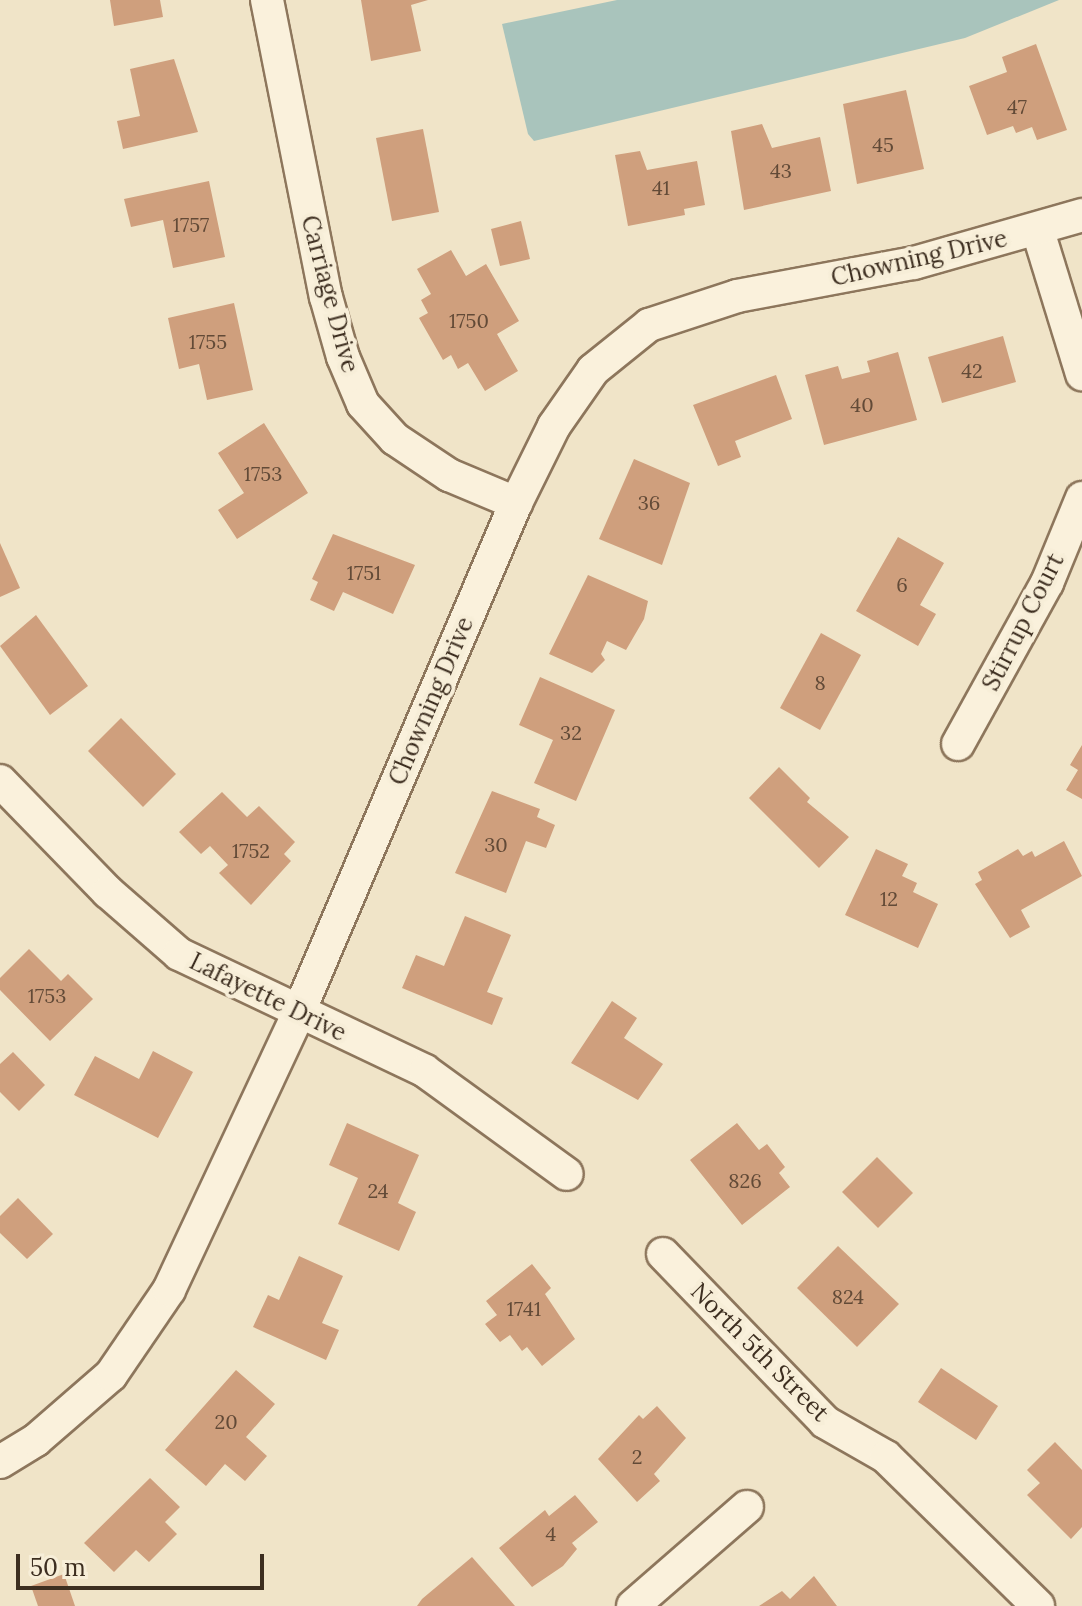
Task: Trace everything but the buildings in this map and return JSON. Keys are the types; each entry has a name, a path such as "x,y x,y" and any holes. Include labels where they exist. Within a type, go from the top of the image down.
{"street":[{"name":"Carriage Drive","path":"267,0 326,297 343,357 363,404 395,439 449,475 516,503"},
{"name":"Chowning Drive","path":"0,1462 36,1440 111,1375 135,1346 169,1290 298,1014 516,503 554,426 593,370 649,325 737,296 914,263 1038,231 1082,215"},
{"path":"1038,231 1082,374"},
{"name":"Stirrup Court","path":"958,744 1047,583 1082,498"},
{"name":"Lafayette Drive","path":"0,781 108,892 179,954 298,1014 425,1071 567,1174"},
{"name":"North 5th Street","path":"663,1254 825,1422 886,1457 1038,1606"},
{"path":"633,1606 747,1507"}],"water":[{"path":"617,0 1059,0 965,38 534,141 528,134 502,24"}]}
